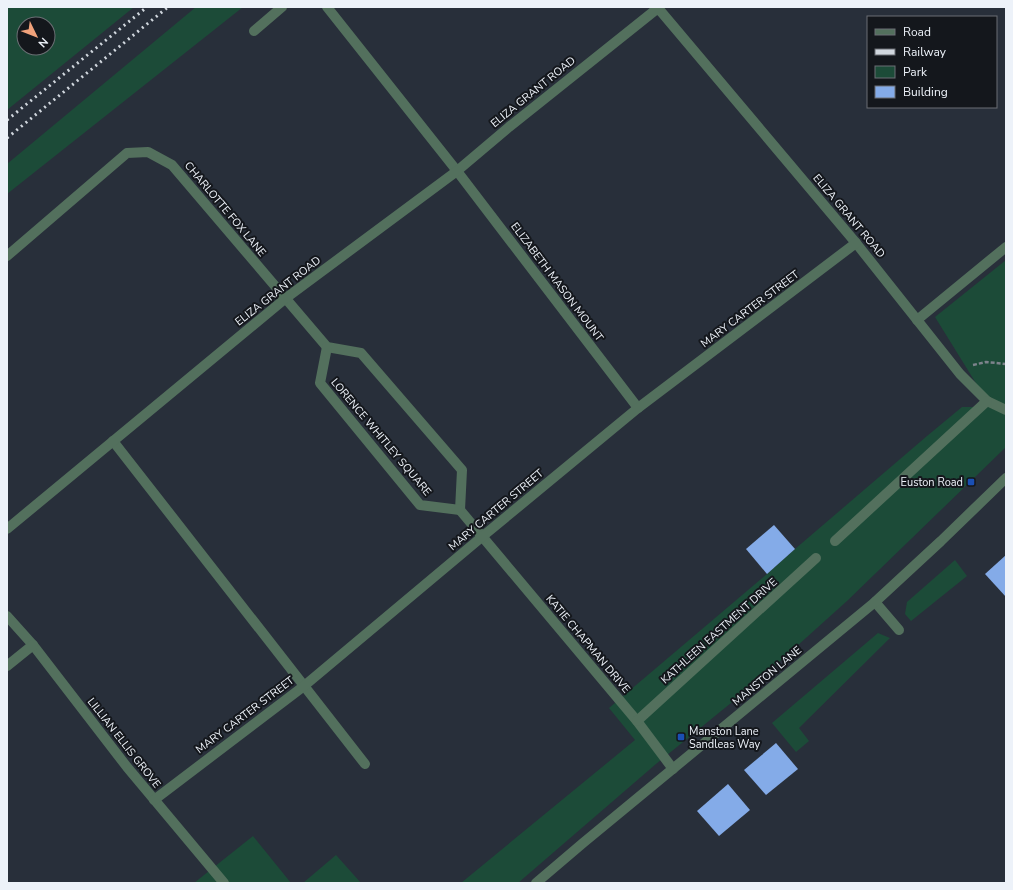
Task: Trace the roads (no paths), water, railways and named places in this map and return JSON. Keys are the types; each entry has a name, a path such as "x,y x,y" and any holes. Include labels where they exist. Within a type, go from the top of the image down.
{"street":[{"path":"254,31 282,7"},
{"name":"ELIZABETH MASON MOUNT","path":"327,7 457,170 638,408"},
{"name":"ELIZA GRANT ROAD","path":"7,529 286,298 457,170 508,127 658,8 856,243 960,374 987,401 1006,410"},
{"name":"CHARLOTTE FOX LANE","path":"7,256 127,153 148,152 172,165 286,298"},
{"name":"MARY CARTER STREET","path":"154,800 304,686 638,408 856,243"},
{"path":"917,320 1006,247"},
{"path":"286,298 327,347 361,353 462,470 460,510 483,536"},
{"name":"LORENCE WHITLEY SQUARE","path":"327,347 320,382 420,505 460,510"},
{"path":"835,541 987,401"},
{"path":"113,441 366,764"},
{"name":"MANSTON LANE","path":"536,883 875,602 1006,478"},
{"name":"KATIE CHAPMAN DRIVE","path":"483,536 638,721 673,769"},
{"name":"KATHLEEN EASTMENT DRIVE","path":"638,721 816,558"},
{"path":"875,602 900,630"},
{"name":"LILLIAN ELLIS GROVE","path":"7,616 33,645 127,768 224,883"},
{"path":"7,666 33,645"}],"railway":[{"path":"7,120 147,7"},
{"path":"7,138 168,7"}],"place":[{"name":"Euston Road","path":"971,482"},
{"name":"Manston Lane Sandleas Way","path":"681,737"}]}
